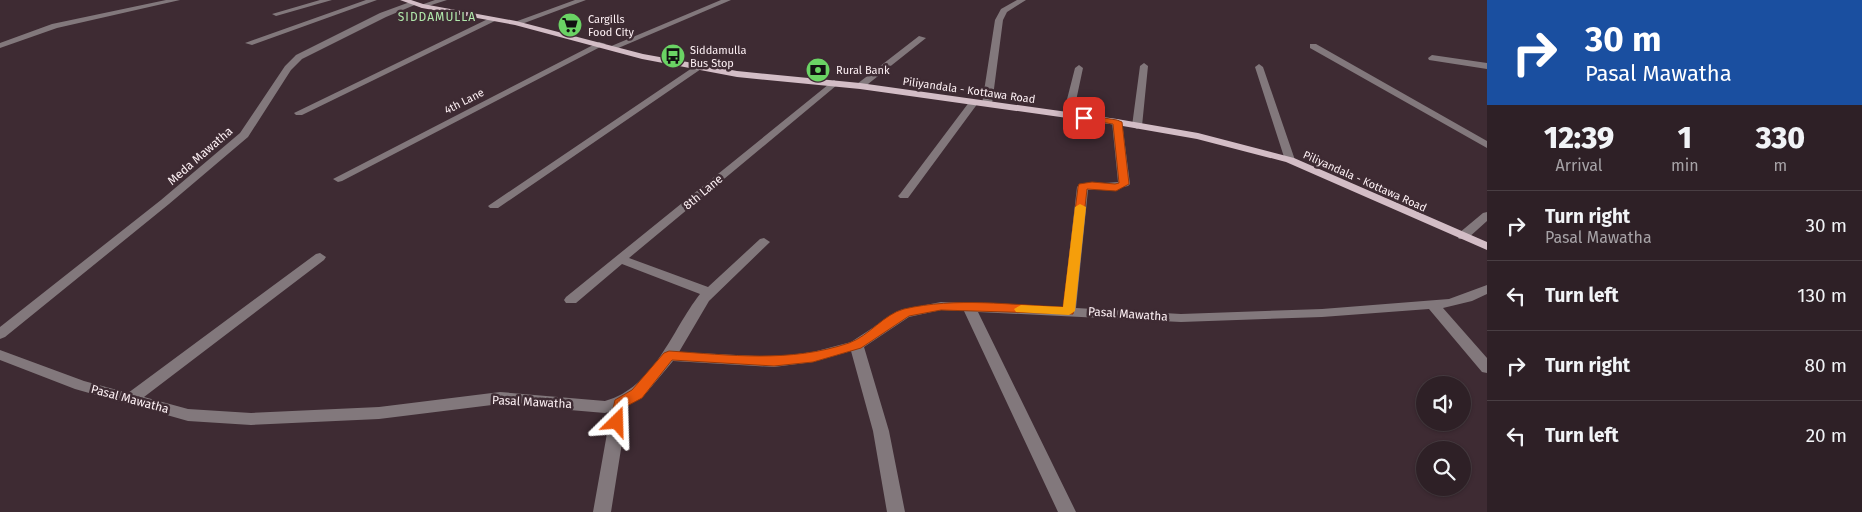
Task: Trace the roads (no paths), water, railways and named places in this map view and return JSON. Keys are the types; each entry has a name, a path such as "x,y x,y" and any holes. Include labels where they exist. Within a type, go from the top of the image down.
{"main road":[{"name":"Piliyandala - Kottawa Road","path":"413,3 516,23 642,56 737,74 860,86 1117,122 1198,136 1290,160 1487,246"}],"street":[{"path":"0,46 55,26 176,0"},
{"path":"276,14 328,0"},
{"path":"249,43 373,0"},
{"name":"Meda Mawatha","path":"0,334 165,202 244,135 288,68 299,57 383,15 413,3 442,0"},
{"path":"516,23 582,0"},
{"path":"613,47 726,0"},
{"path":"987,104 999,20 1004,11 1022,0"},
{"path":"299,114 494,19"},
{"path":"860,86 922,38"},
{"name":"4th Lane","path":"338,179 602,44"},
{"path":"1313,46 1487,145"},
{"path":"1432,58 1487,66"},
{"path":"1136,126 1144,66"},
{"path":"494,206 698,67"},
{"path":"1259,67 1290,160"},
{"path":"1068,115 1079,68"},
{"name":"8th Lane","path":"571,300 622,260 834,83"},
{"path":"904,196 973,102"},
{"path":"1069,311 1083,187 1092,185 1116,188 1124,184 1117,122"},
{"path":"1463,236 1487,215"},
{"path":"669,356 704,298 764,242"},
{"path":"131,399 320,257"},
{"path":"622,260 710,293"},
{"name":"Pasal Mawatha","path":"0,355 80,385 188,415 251,419 379,413 500,398 606,407 620,404 637,394 669,356 774,362 813,357 856,345 905,313 941,306 1181,318 1322,313 1449,303 1467,298 1487,289"},
{"path":"1432,304 1487,368"},
{"path":"969,307 1067,512"},
{"path":"856,345 881,430 896,512"},
{"path":"602,512 620,404"}],"place":[{"name":"Cargills Food City","path":"570,25"},
{"name":"Siddamulla Bus Stop","path":"673,56"},
{"name":"Rural Bank","path":"818,70"}],"district":[{"name":"SIDDAMULLA","path":"437,17"}]}
